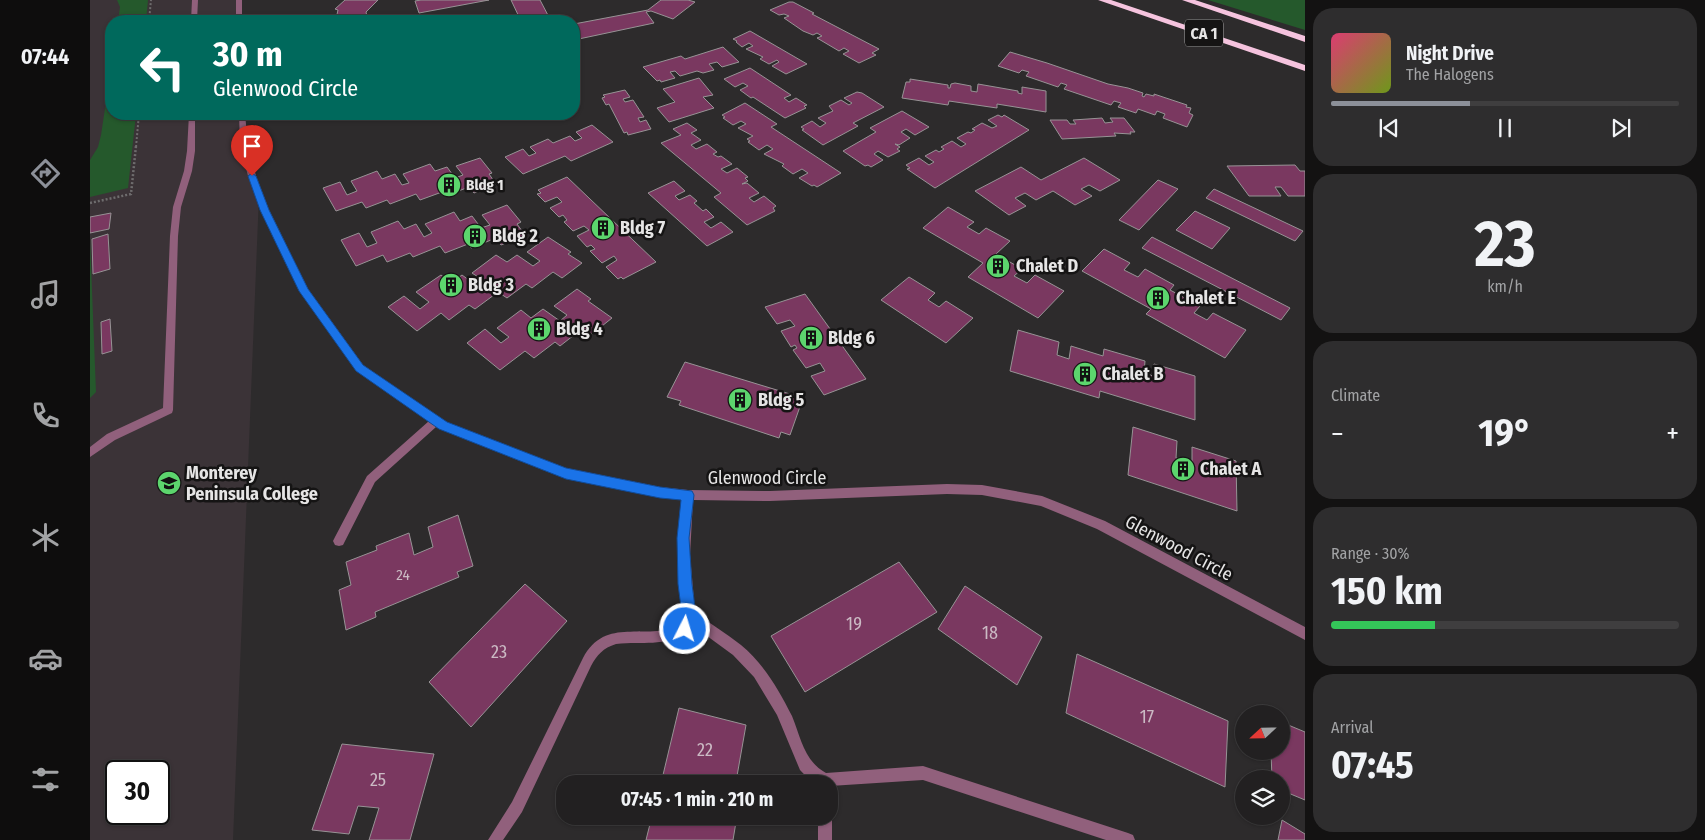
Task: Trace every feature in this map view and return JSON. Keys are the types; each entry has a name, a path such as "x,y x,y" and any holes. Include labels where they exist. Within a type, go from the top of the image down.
{"highway":[{"name":"CA 1","path":"1102,0 1305,68"},
{"name":"CA 1","path":"1186,0 1305,39"}],"street":[{"path":"194,15 195,0"},
{"path":"239,0 239,15"},
{"path":"90,453 111,437 168,410 174,236 177,207 188,171 192,120"},
{"name":"Glenwood Circle","path":"242,120 244,144 252,176 265,210 304,291 360,368 443,426 566,473 660,492 688,495 779,496 948,489 982,490 1042,501 1101,525 1305,634"},
{"path":"339,541 371,479 436,421"},
{"path":"494,840 517,807 587,662 596,648 622,637 634,636 663,639 676,635 685,629 689,615 685,584 683,538 688,495"},
{"path":"689,615 744,656 760,676 777,701 788,723 803,766 813,775"},
{"path":"838,781 923,773 1128,840"},
{"path":"825,825 825,840"}],"path":[{"path":"150,15 151,0"},
{"path":"90,203 131,194 139,120"}],"shaded area":[{"name":"Monterey Peninsula College","path":"90,0 239,0 239,15 105,15 105,120 243,120 244,144 259,195 233,840 90,840"}],"green space":[{"path":"117,0 148,0 147,15 119,15 120,7"},
{"path":"1208,0 1305,0 1305,30"},
{"path":"105,109 105,120 135,120 128,188 90,197 90,160 98,147"},
{"path":"90,239 96,392 90,398"}],"building":[{"path":"345,0 378,0 366,12 367,15 337,15 338,10 335,9"},
{"path":"489,0 419,13 415,1"},
{"path":"511,0 540,0 548,15 518,15"},
{"path":"661,0 688,0 695,2 673,19 651,11 646,12 654,23 580,39 580,23 648,10"},
{"path":"793,2 879,49 872,53 876,55 859,63 843,54 849,51 844,48 839,51 817,38 822,36 817,33 813,35 803,31 784,18 789,16 779,15 770,10"},
{"path":"750,31 807,64 786,74 772,66 779,62 777,60 769,64 760,59 763,57 746,49 753,46 749,43 742,47 733,39"},
{"path":"723,47 739,62 722,67 717,62 709,64 714,70 703,73 697,71 680,76 675,71 670,72 675,78 661,82 660,80 657,81 643,67 681,56 685,59"},
{"path":"1010,52 1108,84 1143,93 1142,96 1144,97 1146,94 1154,96 1154,94 1187,105 1186,107 1191,108 1189,113 1193,115 1187,127 1163,118 1165,114 1157,111 1155,115 1138,109 1136,113 1118,107 1121,103 1114,101 1111,105 1064,89 1067,85 1061,83 1058,87 1026,76 1029,72 1022,70 1019,73 998,66"},
{"path":"750,68 791,95 784,98 789,102 796,98 807,105 804,106 806,108 785,118 740,90 748,86 743,83 735,87 724,79"},
{"path":"699,78 713,95 703,97 714,108 669,122 657,108 675,102 663,89"},
{"path":"910,79 948,85 948,88 950,88 951,84 955,83 971,86 971,91 977,92 978,84 1018,91 1018,93 1022,94 1022,87 1046,91 1046,112 997,104 997,108 949,101 948,105 902,98 906,82 910,82"},
{"path":"625,90 630,97 623,99 625,102 633,100 644,117 638,118 640,122 646,120 651,129 628,135 627,132 624,133 609,104 606,105 602,98 605,97 603,95"},
{"path":"857,92 862,93 884,107 853,123 858,126 823,145 802,130 804,129 801,127 812,121 820,127 826,123 818,118 833,111 829,106 841,100 849,105 852,103 844,98"},
{"path":"745,103 777,124 771,127 841,173 817,187 812,186 799,178 808,173 802,169 793,174 782,166 784,164 764,154 773,149 767,145 759,150 748,142 750,141 747,139 753,136 738,128 746,124 741,121 733,125 723,118 725,117 722,115"},
{"path":"902,111 929,127 915,135 906,129 901,132 910,138 899,145 895,144 900,147 897,149 900,151 888,157 878,151 874,154 883,160 871,167 865,166 843,151 876,132 870,128"},
{"path":"998,115 1002,117 1004,115 1029,130 935,188 907,169 910,168 906,165 919,158 929,165 934,162 925,156 936,150 939,152 944,149 941,147 952,141 961,147 966,144 957,138 968,132 971,133 975,130 972,129 982,123 992,128 997,126 988,120"},
{"path":"1102,118 1105,123 1113,122 1110,118 1124,118 1135,132 1130,132 1131,134 1114,133 1116,136 1062,139 1050,120 1067,120 1070,124 1076,124 1073,120"},
{"path":"687,123 697,130 691,133 701,140 691,145 696,149 707,144 717,152 713,154 718,157 721,156 732,164 721,169 727,173 737,168 748,177 745,178 748,181 742,184 747,183 759,193 749,198 754,202 764,196 776,206 773,208 775,211 747,225 714,197 721,193 661,143 681,135 673,129"},
{"path":"592,125 613,142 571,161 565,156 523,174 505,157 523,149 529,156 536,153 530,147 548,139 553,143 570,136 575,141 582,138 576,132"},
{"name":"Bldg 1","path":"480,158 492,173 489,174 496,184 474,193 469,187 445,196 442,192 420,200 416,194 390,204 387,200 366,208 362,202 336,211 323,188 340,182 347,195 357,191 351,181 377,171 382,179 395,174 402,185 409,183 403,174 430,164 435,171 447,167 455,178 463,175 456,166"},
{"path":"1084,158 1120,180 1100,191 1089,185 1081,189 1092,196 1075,205 1053,191 1036,200 1025,193 1015,198 1026,206 1009,215 975,191 1021,167 1041,180"},
{"path":"1295,165 1300,171 1305,171 1305,196 1288,196 1281,187 1275,187 1281,196 1249,196 1227,166"},
{"name":"Bldg 7","path":"567,177 656,262 623,279 621,277 618,279 606,267 617,260 614,256 602,263 590,251 595,249 591,245 587,247 577,236 589,230 584,226 573,231 564,222 567,220 563,215 559,217 550,208 562,202 557,197 545,202 537,194 541,193 538,190"},
{"path":"1158,180 1178,189 1139,230 1119,220"},
{"path":"674,181 685,191 675,196 679,200 690,195 697,201 694,203 703,211 706,209 714,217 704,222 711,228 721,222 733,232 707,246 648,193"},
{"path":"1214,189 1303,231 1295,241 1206,198"},
{"name":"Bldg 2","path":"507,205 521,222 517,224 525,235 501,245 496,238 471,248 468,244 445,253 440,246 413,257 410,253 387,262 383,255 356,266 341,240 359,233 367,247 377,243 371,232 398,221 404,229 416,224 424,237 432,233 425,224 454,212 460,221 472,216 481,228 490,225 482,215"},
{"name":"Chalet D","path":"948,207 974,222 967,227 979,234 986,228 1010,241 996,254 1022,269 1014,276 1027,283 1035,275 1064,291 1038,318 968,277 983,263 923,228"},
{"path":"1195,211 1230,228 1212,249 1176,230"},
{"path":"111,213 109,229 90,233 90,217"},
{"path":"108,234 110,269 93,274 92,239"},
{"name":"Bldg 3","path":"548,237 571,252 568,254 582,263 562,278 553,272 532,288 526,284 507,298 498,292 475,309 469,305 449,320 441,313 417,331 388,307 404,296 420,309 429,302 416,292 441,275 451,283 462,275 477,286 484,281 472,273 496,255 507,262 517,255 533,266 540,261 527,252"},
{"path":"1152,237 1290,308 1281,320 1142,248"},
{"name":"Chalet E","path":"1104,249 1130,263 1124,270 1138,277 1145,269 1174,285 1170,290 1200,306 1194,313 1207,320 1213,313 1246,330 1225,358 1146,314 1151,309 1082,271"},
{"path":"909,277 935,293 928,300 939,307 946,301 973,318 946,343 881,300"},
{"name":"Bldg 4","path":"577,289 591,299 588,301 612,318 592,334 583,328 560,346 555,342 534,358 525,351 500,370 467,343 485,329 501,343 509,337 497,328 521,310 531,318 543,309 560,321 567,315 554,306"},
{"name":"Bldg 6","path":"805,294 866,379 824,395 811,376 825,371 820,363 806,368 793,350 797,348 795,345 791,347 781,331 795,326 790,320 777,324 765,307"},
{"path":"110,319 112,351 102,354 101,322"},
{"name":"Chalet B","path":"1018,330 1059,342 1057,355 1069,359 1071,346 1103,356 1104,349 1145,361 1144,373 1153,376 1154,364 1195,376 1195,420 1100,391 1099,398 1010,371"},
{"name":"Bldg 5","path":"685,362 803,398 790,435 781,432 779,438 679,405 681,401 667,397"},
{"name":"Chalet A","path":"1133,427 1177,441 1176,458 1192,462 1192,447 1236,461 1237,511 1128,475"},
{"path":"458,515 473,566 457,572 459,577 375,612 376,617 346,630 339,590 351,585 346,562 377,550 376,546 409,533 414,555 433,547 428,527"},
{"path":"899,562 937,612 805,692 771,636"},
{"path":"525,584 567,621 471,727 429,682"},
{"path":"965,586 1042,637 1017,685 938,629"},
{"path":"1077,654 1228,721 1225,787 1066,713"},
{"path":"679,708 746,725 737,775 663,775"},
{"path":"1290,726 1305,732 1305,800 1290,794 1290,770 1272,770 1271,760 1290,760"},
{"path":"342,744 434,754 410,840 369,840 379,808 358,806 349,834 312,830"},
{"path":"650,825 736,825 733,840 646,840"},
{"path":"1281,825 1290,825 1305,834 1305,840 1278,840"}],"place":[{"name":"Bldg 1","path":"449,185"},
{"name":"Bldg 7","path":"603,228"},
{"name":"Bldg 2","path":"475,236"},
{"name":"Chalet D","path":"998,266"},
{"name":"Bldg 3","path":"451,285"},
{"name":"Chalet E","path":"1158,298"},
{"name":"Bldg 4","path":"539,329"},
{"name":"Bldg 6","path":"811,338"},
{"name":"Chalet B","path":"1085,374"},
{"name":"Bldg 5","path":"740,400"},
{"name":"Chalet A","path":"1183,469"},
{"name":"Monterey Peninsula College","path":"169,483"}],"route":[{"path":"252,176 265,210 304,291 360,368 443,426 566,473 660,492 688,495 683,538 685,584 689,615 685,629"}]}
